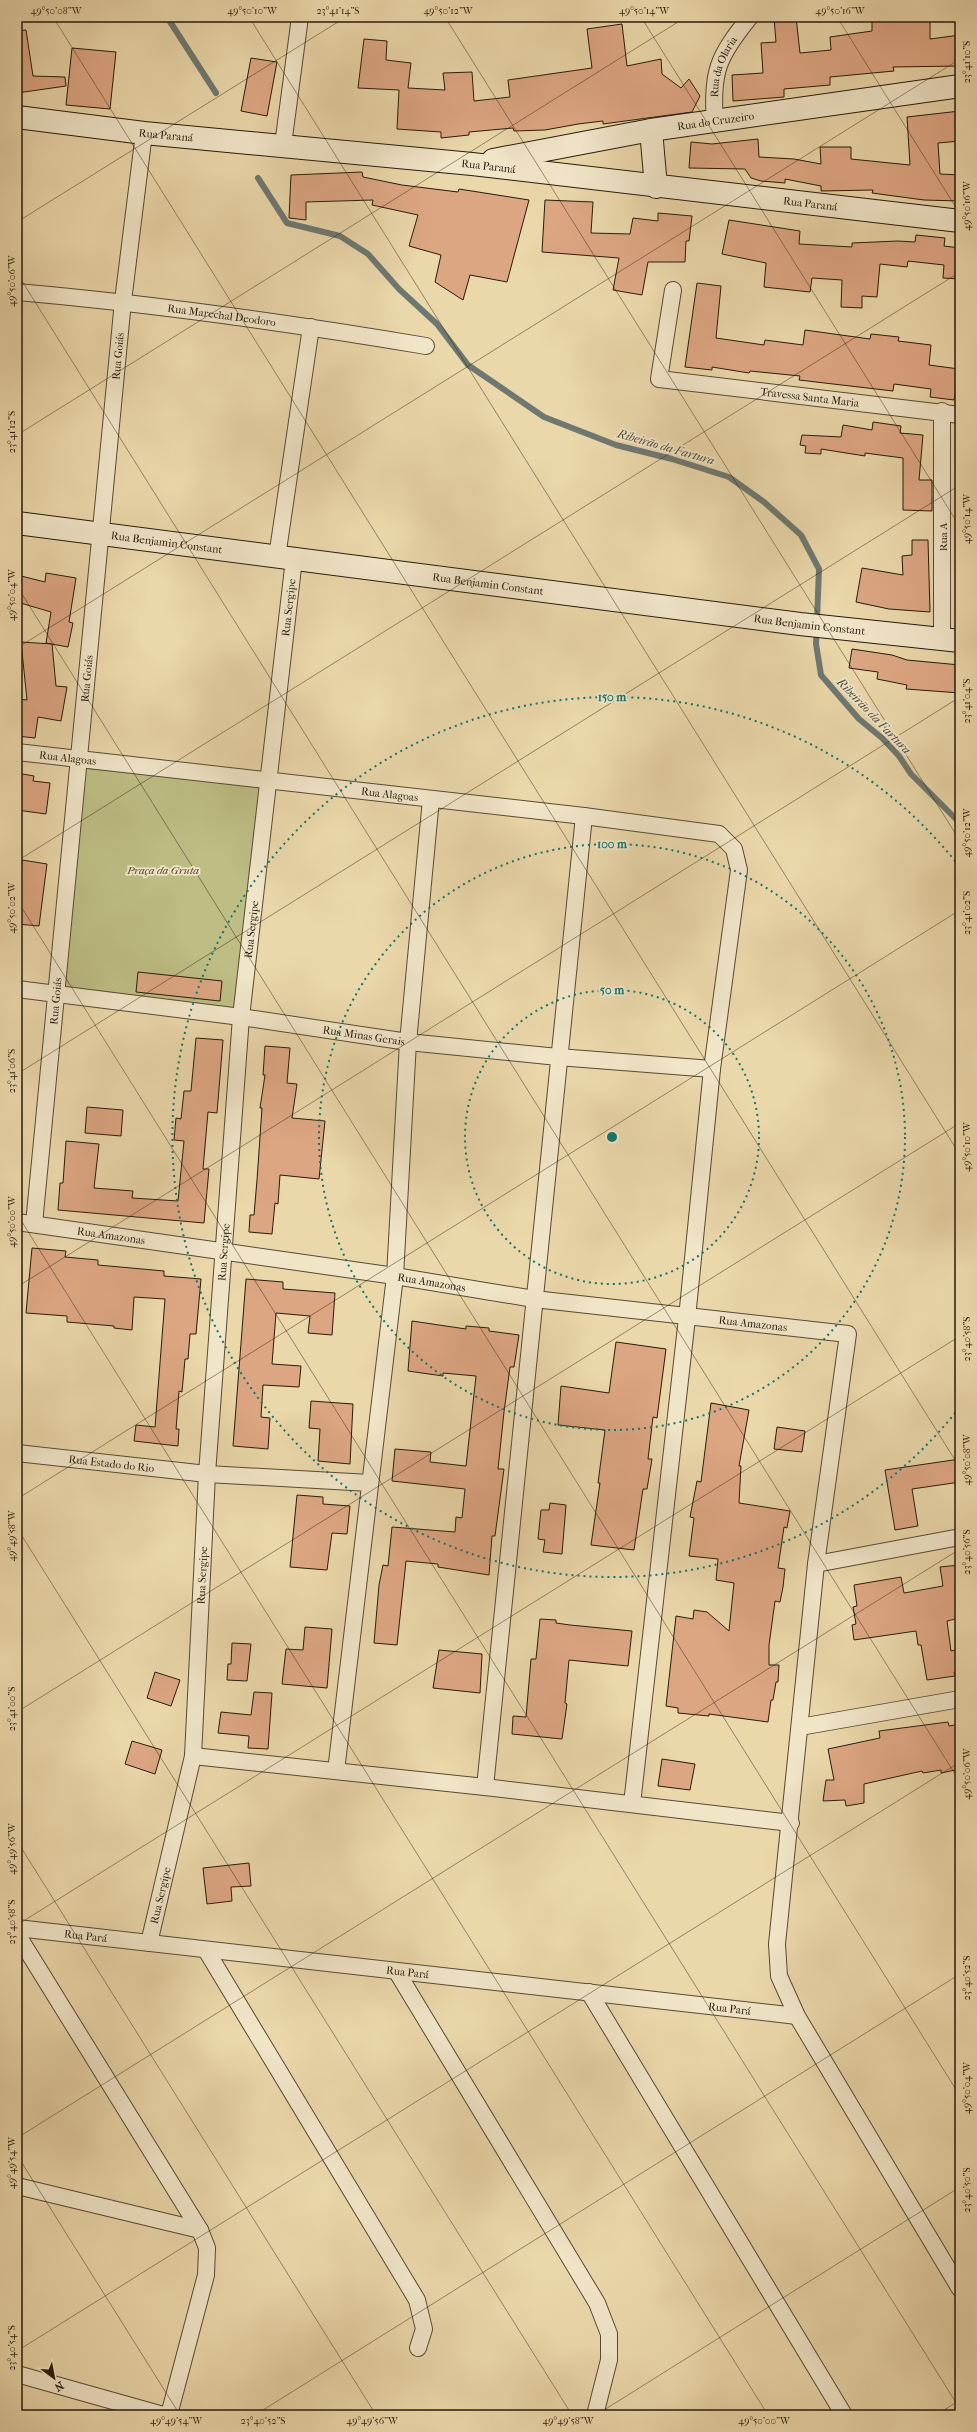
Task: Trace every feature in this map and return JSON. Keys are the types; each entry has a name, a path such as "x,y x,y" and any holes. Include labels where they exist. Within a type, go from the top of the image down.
{"street":[{"path":"284,145 300,17"},
{"name":"Rua da Olaria","path":"715,123 714,80 719,62 736,34 750,17"},
{"name":"Rua do Cruzeiro","path":"472,164 651,130 715,123 960,86"},
{"name":"Rua Paraná","path":"17,117 144,133 284,145 418,161 472,164 656,187 960,220"},
{"path":"651,130 656,187"},
{"name":"Rua Goiás","path":"34,1224 55,995 101,534 122,301 144,133"},
{"name":"Travessa Santa Maria","path":"673,290 659,379 942,411 960,415"},
{"name":"Rua Marechal Deodoro","path":"17,292 122,301 311,327 426,346"},
{"name":"Rua Sergipe","path":"149,1943 193,1756 207,1474 222,1251 242,1017 268,781 285,558 311,327"},
{"name":"Rua A","path":"942,411 951,640"},
{"name":"Rua Benjamin Constant","path":"17,523 800,624 841,627 951,640"},
{"name":"Rua Alagoas","path":"17,752 584,816 719,834 734,849 739,870 712,1068"},
{"path":"336,1772 395,1276 408,1042 431,799"},
{"path":"485,1787 558,1057 584,816"},
{"name":"Rua Minas Gerais","path":"17,989 55,995 242,1017 408,1042 558,1057 712,1068"},
{"path":"632,1804 687,1318 712,1068"},
{"name":"Rua Amazonas","path":"17,1222 395,1276 534,1299 687,1318 848,1334 816,1564"},
{"name":"Rua Estado do Rio","path":"17,1454 207,1474 370,1483"},
{"path":"960,1537 816,1564 791,1823 777,1944 779,1976 797,2016 960,2289"},
{"path":"800,1728 960,1699"},
{"path":"193,1756 485,1787 791,1823"},
{"name":"Rua Pará","path":"17,1928 797,2016"},
{"path":"17,1934 200,2230 207,2248 206,2275 168,2415"},
{"path":"206,1950 417,2300 424,2330 418,2348"},
{"path":"397,1972 597,2303 609,2334 609,2360 595,2415"},
{"path":"589,1992 844,2415"},
{"path":"17,2186 200,2230"},
{"path":"17,2374 163,2415"}],"green space":[{"name":"Praça da Gruta","path":"82,768 262,785 235,1010 64,991"}],"building":[{"path":"774,17 796,17 800,53 831,50 830,37 872,31 872,17 930,17 930,39 960,35 960,66 893,67 894,71 830,77 830,85 784,89 784,97 733,101 732,75 763,73 761,43 776,42"},
{"path":"622,24 627,66 661,59 662,74 681,88 689,79 700,96 692,112 603,124 603,121 578,124 545,130 514,131 513,128 469,132 469,135 441,138 441,132 397,129 399,90 358,88 364,39 387,41 386,60 411,63 408,88 445,90 443,73 472,72 474,101 510,97 508,80 592,68 587,29"},
{"path":"26,30 33,76 65,77 66,86 17,93 17,31"},
{"path":"72,48 116,52 110,109 66,105"},
{"path":"251,58 277,62 267,116 241,111"},
{"path":"960,111 960,141 938,143 940,174 960,175 960,201 924,200 872,193 873,190 821,191 821,186 785,179 785,183 761,181 751,178 745,169 689,168 691,142 712,144 758,139 759,157 794,159 821,164 820,147 851,147 851,159 910,165 907,117"},
{"path":"362,172 363,177 402,185 458,192 459,189 529,200 507,282 470,275 463,300 435,282 441,255 409,246 418,215 372,205 373,200 306,202 306,220 289,218 291,175"},
{"path":"545,200 593,202 591,233 630,234 633,218 658,221 658,213 692,216 689,241 686,241 685,262 648,262 642,295 613,290 619,258 542,252"},
{"path":"729,220 800,231 799,244 852,247 852,243 898,241 915,242 916,235 945,238 944,246 960,248 960,279 943,278 944,265 908,261 907,267 880,264 877,297 862,296 862,308 841,307 842,280 812,278 810,292 764,287 766,263 722,254"},
{"path":"697,283 721,286 716,338 764,345 765,340 803,345 805,330 870,339 871,334 899,337 898,341 931,345 929,365 959,369 954,400 930,397 931,389 894,384 893,391 799,380 800,376 750,371 749,373 712,367 712,370 685,367"},
{"path":"873,422 901,426 900,433 923,435 919,480 932,480 932,511 903,510 903,458 865,453 865,456 821,449 821,454 805,453 806,446 800,445 802,435 841,437 843,425 872,430"},
{"path":"912,540 928,540 930,612 889,609 856,602 862,568 903,575 902,556 912,555"},
{"path":"46,573 76,578 69,622 73,623 68,647 46,643 51,612 17,602 17,575 45,582"},
{"path":"21,642 52,644 56,686 67,687 61,721 38,717 35,738 17,736 17,699 27,700"},
{"path":"852,649 892,655 907,660 960,665 960,693 906,689 907,685 877,679 878,672 849,668"},
{"path":"17,773 34,776 33,781 50,783 46,814 17,810"},
{"path":"22,860 47,864 39,926 17,924"},
{"path":"138,972 222,981 220,1001 136,992"},
{"path":"196,1038 223,1040 217,1113 208,1112 203,1169 209,1169 204,1223 58,1210 60,1183 63,1183 66,1141 99,1144 94,1188 133,1191 132,1198 178,1201 184,1141 174,1140 176,1118 181,1119 184,1091 191,1091"},
{"path":"265,1046 290,1048 287,1083 297,1084 292,1118 325,1121 319,1179 280,1175 278,1204 275,1203 272,1234 249,1232 250,1215 254,1215 262,1108 260,1108 265,1075 263,1075"},
{"path":"87,1107 123,1110 121,1136 85,1133"},
{"path":"32,1248 66,1251 65,1257 98,1260 98,1265 164,1271 164,1276 201,1279 196,1334 190,1334 188,1359 185,1359 182,1392 179,1391 176,1429 179,1429 178,1446 134,1441 136,1425 155,1427 165,1299 134,1297 132,1330 114,1328 114,1326 67,1322 67,1316 26,1313"},
{"path":"246,1279 283,1282 283,1289 335,1293 332,1335 308,1333 310,1316 276,1313 272,1364 301,1366 299,1387 263,1385 261,1417 270,1418 268,1449 233,1446"},
{"path":"412,1321 466,1329 466,1326 489,1328 489,1331 519,1335 514,1367 510,1367 504,1412 498,1469 504,1469 495,1536 492,1536 489,1575 438,1567 438,1564 406,1561 397,1645 374,1643 379,1585 383,1565 388,1566 392,1527 455,1532 456,1517 462,1518 465,1489 392,1481 395,1449 431,1452 430,1462 466,1466 476,1376 443,1373 443,1376 408,1371"},
{"path":"616,1342 666,1349 657,1418 653,1417 648,1459 652,1459 647,1489 643,1489 634,1550 591,1545 600,1483 598,1483 605,1430 558,1425 561,1386 609,1393"},
{"path":"311,1401 353,1404 350,1464 318,1461 320,1429 309,1428"},
{"path":"711,1403 749,1410 739,1466 741,1466 739,1503 790,1511 787,1528 784,1527 778,1568 785,1569 783,1587 780,1602 775,1601 769,1645 769,1665 779,1665 778,1682 776,1682 773,1700 771,1700 768,1722 709,1714 709,1716 678,1713 678,1708 666,1706 676,1616 693,1619 694,1610 707,1612 729,1631 734,1583 716,1580 718,1559 689,1556 694,1518 690,1517 697,1481 701,1482"},
{"path":"777,1427 805,1431 802,1452 774,1449"},
{"path":"960,1459 960,1482 912,1489 918,1526 895,1530 885,1470"},
{"path":"297,1495 323,1497 323,1504 350,1506 347,1534 332,1533 327,1570 290,1567"},
{"path":"550,1503 566,1505 562,1554 543,1552 545,1540 538,1539 541,1510 549,1510"},
{"path":"960,1565 960,1618 947,1621 951,1651 960,1649 960,1671 954,1672 955,1676 927,1680 921,1645 918,1645 916,1631 854,1640 852,1625 856,1624 853,1607 857,1606 854,1585 901,1577 904,1593 943,1586 940,1567"},
{"path":"540,1619 556,1620 556,1623 570,1625 632,1631 628,1666 569,1660 565,1703 567,1704 562,1739 512,1734 513,1716 526,1717 531,1659 536,1659"},
{"path":"305,1627 332,1629 327,1688 282,1684 286,1649 303,1650"},
{"path":"232,1643 251,1644 247,1681 227,1680 228,1664 231,1664"},
{"path":"439,1650 482,1654 480,1693 433,1688"},
{"path":"155,1672 180,1680 171,1706 147,1698"},
{"path":"254,1692 272,1693 268,1749 248,1748 249,1736 218,1733 221,1712 251,1715"},
{"path":"948,1722 949,1726 960,1724 960,1769 941,1773 941,1770 923,1773 922,1771 864,1784 864,1803 846,1806 845,1800 823,1801 826,1780 834,1780 828,1749 880,1738 879,1731"},
{"path":"132,1741 162,1750 155,1774 125,1764"},
{"path":"662,1759 695,1764 690,1790 658,1786"},
{"path":"249,1863 251,1886 231,1887 232,1901 207,1904 203,1868"}],"waterway":[{"name":"Ribeirão da Fartura","path":"167,17 216,93"},
{"name":"Ribeirão da Fartura","path":"258,178 287,223 340,236 368,254 399,289 437,324 468,365 544,417 616,445 672,459 729,477 764,502 801,535 819,569 816,644 821,675 859,719 882,738 899,756 911,774 960,823"}]}
